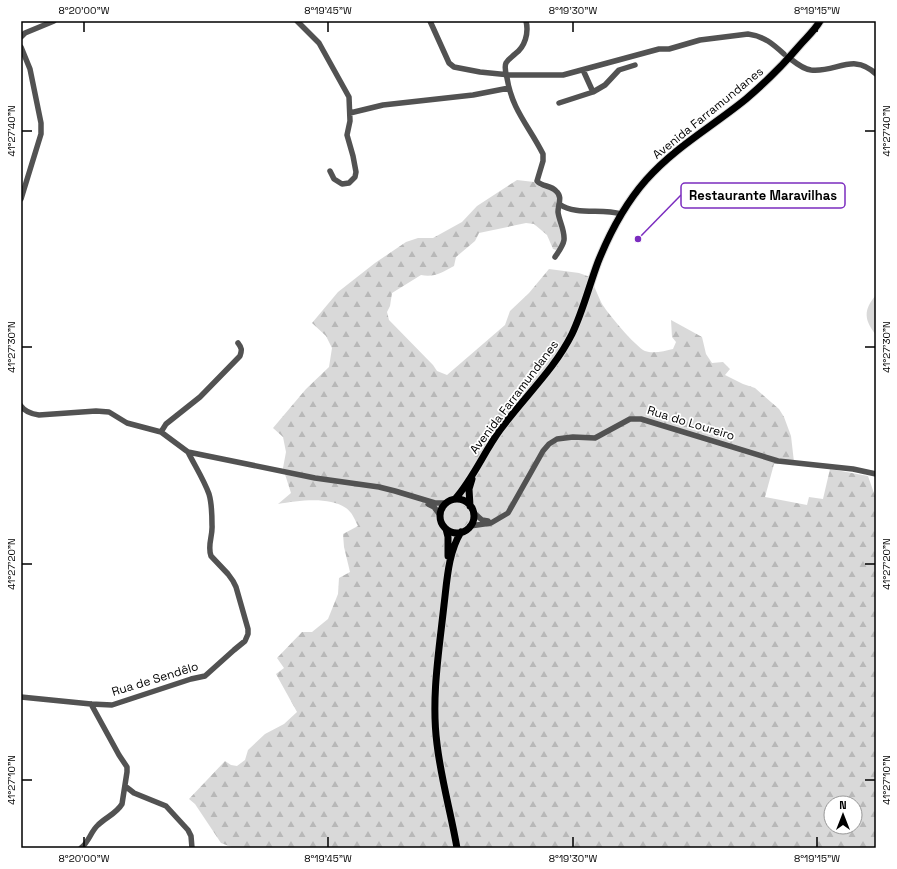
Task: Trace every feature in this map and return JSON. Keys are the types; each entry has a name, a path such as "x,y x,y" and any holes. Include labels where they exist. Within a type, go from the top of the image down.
{"main road":[{"name":"Avenida Farramundanes","path":"455,499 501,429 545,376 566,345 580,315 605,244 621,214 646,181 661,164 680,147 745,99 784,63 820,21"},
{"path":"470,506 469,489 476,467"},
{"path":"447,581 454,548 461,532 470,526 474,513 464,500 455,499 445,503 440,516 446,529 449,547 436,691 435,721 438,751 457,848"},
{"path":"446,529 461,532"}],"street":[{"path":"21,37 25,33 54,21"},
{"path":"297,21 319,44 349,97 350,113 347,135 356,172 355,178 349,183 342,184 334,179 330,171"},
{"path":"430,21 449,63 454,67 480,72 550,76 563,75 659,49 669,49 700,40 748,34 756,35 768,40 784,54"},
{"path":"526,21 528,28 525,41 522,48 509,58 506,63 506,74 514,105 543,154 543,161 537,181 539,184 549,186 556,191 560,197 558,212 564,239 562,247 555,257"},
{"path":"21,47 30,69 41,123 41,134 21,199"},
{"path":"792,60 803,68 810,70 818,70 845,64 861,64 870,68 876,74"},
{"path":"613,61 616,72"},
{"path":"559,103 592,92 605,85 619,70 635,66"},
{"path":"583,70 592,92"},
{"path":"350,113 383,105 473,95 509,88"},
{"path":"559,204 565,208 576,210 621,214"},
{"path":"161,432 166,424 214,384 240,356 242,351 238,343"},
{"path":"21,406 24,410 31,414 39,415 96,411 109,412 127,423 161,432 188,452 315,478 379,487 400,492 435,504 445,503"},
{"name":"Rua do Loureiro","path":"470,526 492,523 511,510 543,451 549,444 557,439 573,437 595,438 630,419 641,419 778,461 853,469 876,474"},
{"name":"Rua de Sendêlo","path":"21,697 112,705 191,679 205,676 246,641 248,638 248,629 233,581 209,552 212,529 209,495 188,452"},
{"path":"422,500 434,507 440,516"},
{"path":"474,513 482,520 497,521"},
{"path":"81,848 88,841 99,824 120,807 128,772 127,767 90,704"},
{"path":"125,786 134,793 166,806 188,830 191,836 192,848"}],"green space":[{"path":"517,180 534,182 540,187 548,188 554,191 557,196 563,239 559,248 556,250 553,249 547,235 534,224 526,223 479,233 475,241 456,257 454,266 434,275 421,275 392,293 390,306 387,312 389,320 437,371 447,375 505,325 510,311 529,293 549,269 579,273 590,277 604,307 635,343 645,351 659,352 673,349 676,342 672,337 671,320 702,337 706,354 712,363 723,362 730,369 725,375 755,388 779,409 784,417 791,436 794,462 774,464 765,497 807,505 809,497 823,499 830,469 868,476 876,499 876,848 234,848 221,843 195,804 189,799 225,761 231,765 237,766 245,760 248,750 265,734 284,724 297,712 276,674 284,668 277,658 302,632 312,632 328,619 338,594 339,578 350,572 344,547 343,534 358,526 353,516 346,508 331,502 313,500 278,504 291,493 283,468 286,452 283,437 273,428 306,389 329,367 332,348 326,336 312,323 338,292 375,263 406,242 418,238 433,238 462,222 477,206"},
{"path":"876,295 876,335 867,320 867,310"}],"place":[{"name":"Restaurante Maravilhas","path":"638,239"}]}
